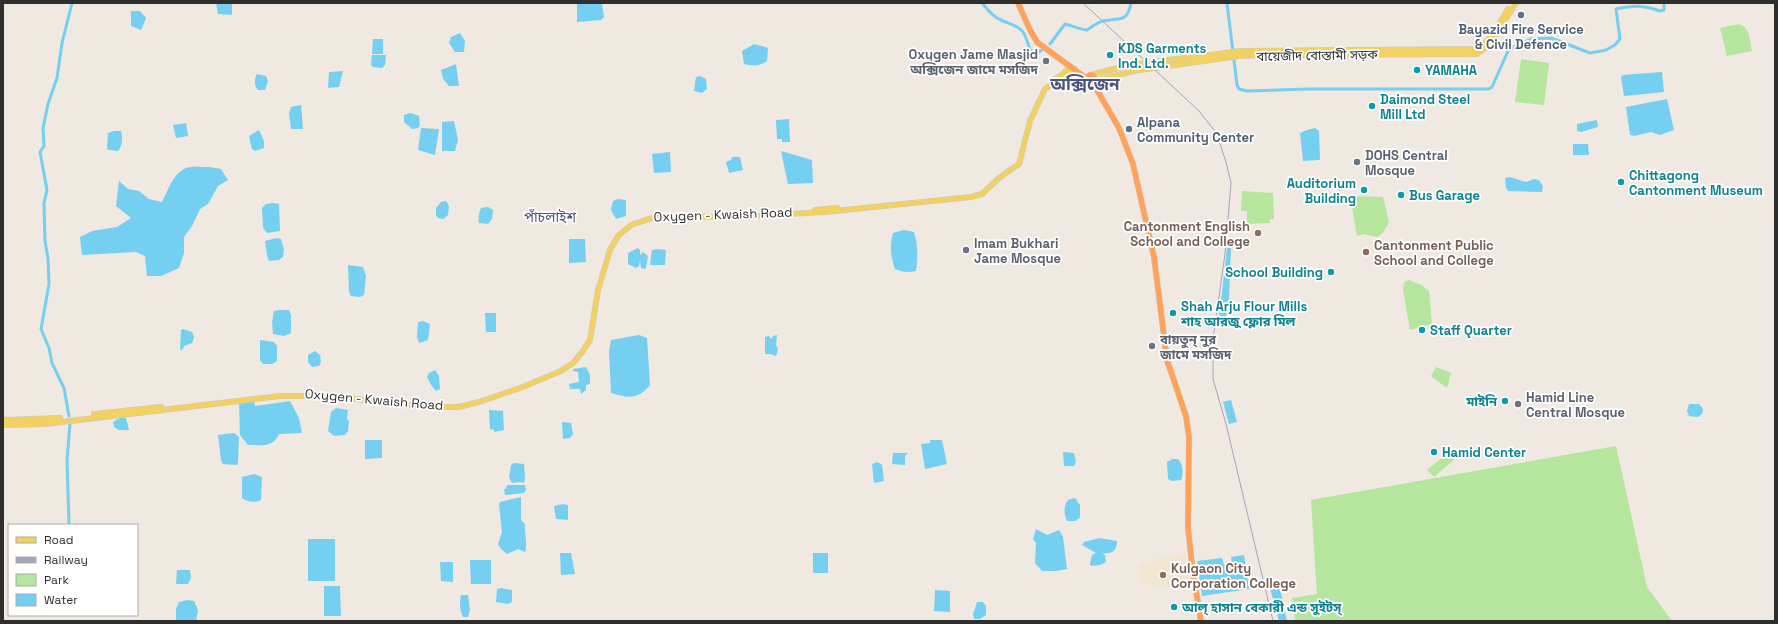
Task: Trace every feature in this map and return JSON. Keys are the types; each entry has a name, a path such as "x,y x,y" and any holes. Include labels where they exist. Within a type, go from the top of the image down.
{"highway":[{"path":"1019,3 1034,37 1072,67 1091,79 1116,131 1130,170 1151,259 1168,371 1182,410 1186,446 1187,543 1197,621"},
{"path":"1019,3 1036,36 1050,49 1091,79 1119,128 1133,164 1154,257 1167,360 1186,416 1189,437 1188,528 1200,621"}],"main road":[{"name":"বায়েজীদ বোস্তামী সড়ক","path":"1091,79 1130,65 1238,54 1475,49 1481,47 1487,42 1512,3"},
{"name":"বায়েজীদ বোস্তামী সড়ক","path":"1238,54 1477,54 1490,44 1516,3"},
{"name":"Oxygen - Kwaish Road","path":"3,425 44,424 280,396 328,396 429,407 458,406 497,397 561,371 574,363 590,340 598,290 610,250 618,236 631,225 658,216 729,217 825,212 906,205 978,195 998,178 1019,164 1030,121 1045,89 1072,67"},
{"name":"Oxygen - Kwaish Road","path":"3,420 69,418 122,410 279,393 328,393 436,405 459,404 490,397 559,369 570,362 581,351 586,343 596,286 607,249 616,234 629,223 653,215 664,214 744,214 786,212 904,203 974,193 983,189 1017,160 1027,121 1041,89 1072,67"}],"shaded area":[{"name":"Kulgaon City Corporation College","path":"1186,554 1189,586 1158,588 1152,584 1139,585 1139,565 1158,561 1158,557"}],"green space":[{"path":"1739,24 1747,31 1752,51 1727,56 1720,28"},
{"path":"1521,59 1549,63 1544,105 1515,102"},
{"path":"1242,191 1273,193 1274,219 1270,219 1270,223 1247,224 1247,211 1241,211"},
{"path":"1350,196 1383,197 1389,222 1383,233 1377,237 1364,234 1357,236"},
{"path":"1409,280 1421,285 1429,291 1432,324 1410,330 1403,290 1404,282"},
{"path":"1436,367 1451,373 1447,388 1431,376"},
{"path":"1616,446 1647,587 1672,621 1295,621 1292,598 1317,594 1311,500"},
{"path":"1448,453 1454,460 1434,477 1427,470"}],"water":[{"path":"216,3 232,3 232,15 218,14"},
{"path":"577,3 602,3 604,17 601,20 577,22"},
{"path":"131,11 140,11 146,18 141,30 131,26"},
{"path":"460,33 465,41 464,52 455,52 449,43 451,37"},
{"path":"373,39 383,39 383,54 372,54"},
{"path":"754,44 768,48 767,61 756,65 744,64 742,51"},
{"path":"372,55 386,55 385,65 382,68 373,67 371,65"},
{"path":"456,64 459,86 449,86 443,79 441,70"},
{"path":"343,71 339,87 328,88 329,72"},
{"path":"1662,72 1664,92 1624,96 1621,77 1623,75"},
{"path":"257,74 266,76 268,81 265,90 258,90 255,84"},
{"path":"700,76 706,79 707,89 702,93 694,91 696,77"},
{"path":"1667,99 1674,130 1660,135 1651,132 1634,136 1630,135 1626,107"},
{"path":"301,105 303,129 291,129 289,113 291,107"},
{"path":"410,113 419,116 420,125 418,128 412,129 404,122 404,115"},
{"path":"789,119 790,142 782,142 782,139 777,139 776,120"},
{"path":"1597,120 1598,127 1581,132 1577,131 1577,124"},
{"path":"454,121 458,140 455,151 442,151 442,122"},
{"path":"186,123 188,136 176,138 173,125"},
{"path":"421,128 439,129 435,155 418,150"},
{"path":"1315,128 1319,131 1320,159 1303,161 1300,133"},
{"path":"259,130 264,141 264,148 255,151 252,149 249,136"},
{"path":"121,131 122,133 121,144 118,151 107,149 108,133"},
{"path":"1573,144 1588,144 1589,155 1573,155"},
{"path":"781,151 812,160 813,183 788,184"},
{"path":"670,152 671,172 654,173 652,154"},
{"path":"732,157 740,157 743,170 729,173 726,162 731,160"},
{"path":"191,167 221,169 228,180 218,186 208,204 200,209 192,226 184,237 184,253 179,268 161,276 147,276 145,256 136,252 82,255 80,237 92,231 117,227 131,218 116,206 119,181 128,189 139,191 149,199 162,202 171,183 181,170"},
{"path":"1510,177 1526,182 1534,179 1539,180 1543,186 1542,192 1508,191 1506,188 1505,178"},
{"path":"618,199 626,200 626,216 616,219 611,210 613,201"},
{"path":"446,201 449,206 448,215 443,219 438,218 436,216 436,208 441,202"},
{"path":"266,204 279,204 280,231 267,233 263,228 262,208"},
{"path":"488,207 493,210 492,219 488,224 479,223 481,208"},
{"path":"904,230 914,232 917,251 916,271 900,271 895,269 893,264 891,242 893,233"},
{"path":"277,238 281,239 284,249 283,257 279,260 269,261 265,241"},
{"path":"569,239 585,239 586,262 569,263"},
{"path":"638,248 640,250 640,255 643,252 648,256 646,268 644,269 641,268 640,260 639,266 636,268 628,264 628,253"},
{"path":"1227,248 1231,248 1229,299 1225,326 1218,327"},
{"path":"652,250 666,250 665,265 650,265"},
{"path":"348,265 363,267 366,276 364,295 360,297 351,296 349,292"},
{"path":"289,310 291,315 291,333 284,336 273,334 272,322 274,311"},
{"path":"485,313 496,313 496,332 486,332"},
{"path":"423,321 430,324 428,340 419,343 417,337 418,322"},
{"path":"183,329 192,332 194,337 192,343 184,346 183,349 180,350 181,330"},
{"path":"639,335 647,338 650,385 641,393 628,397 611,393 609,351 611,340"},
{"path":"777,335 776,345 778,349 776,356 765,354 765,337 769,336 771,339 773,336"},
{"path":"260,340 274,342 277,346 277,361 272,364 263,364 260,360"},
{"path":"315,351 320,355 321,362 319,366 312,367 308,362 308,355"},
{"path":"586,367 590,375 590,384 586,385 586,390 581,394 580,389 570,389 569,384 579,382 578,372 573,371 573,369"},
{"path":"435,370 439,376 440,389 436,391 427,377 429,373"},
{"path":"254,400 255,406 290,401 299,418 302,433 279,434 270,444 248,445 240,435 239,402"},
{"path":"1231,400 1237,422 1229,424 1223,402"},
{"path":"1689,404 1699,404 1703,409 1702,414 1698,417 1689,416 1687,411"},
{"path":"336,408 348,410 348,431 345,435 334,436 328,431 331,412"},
{"path":"489,410 503,411 504,430 494,432 494,430 490,429"},
{"path":"120,418 126,418 129,430 119,430 114,427 113,422"},
{"path":"562,422 571,423 573,434 570,438 563,439"},
{"path":"234,433 239,437 237,465 223,464 221,460 218,435"},
{"path":"365,440 382,440 382,458 365,459"},
{"path":"930,440 942,440 947,464 925,469 921,444 930,443"},
{"path":"1063,452 1074,453 1076,462 1074,466 1064,466"},
{"path":"893,453 908,453 905,456 905,465 892,464"},
{"path":"1172,459 1178,459 1182,466 1183,472 1181,480 1172,481 1168,479 1167,462"},
{"path":"878,462 882,465 884,481 874,483 872,464"},
{"path":"514,463 524,464 524,483 512,483 509,477 511,465"},
{"path":"254,474 262,477 261,500 251,502 242,498 242,477"},
{"path":"507,485 525,485 526,490 524,493 505,495 504,489 506,489"},
{"path":"521,497 521,520 525,524 526,549 525,552 518,549 507,554 498,544 502,532 499,504 500,502"},
{"path":"1075,498 1080,505 1080,518 1075,521 1067,521 1065,505 1068,500"},
{"path":"563,504 568,505 568,520 556,519 554,506"},
{"path":"1036,529 1047,535 1059,530 1063,537 1067,569 1042,571 1035,563 1036,543 1033,539"},
{"path":"1099,538 1117,541 1117,545 1113,552 1102,553 1105,555 1106,562 1100,565 1091,566 1092,555 1096,553 1082,545 1084,542"},
{"path":"308,539 335,539 335,581 308,581"},
{"path":"560,553 571,553 575,574 561,575"},
{"path":"813,553 828,553 828,573 813,573"},
{"path":"1244,555 1249,589 1202,596 1197,561 1222,558 1224,565 1232,564 1231,557"},
{"path":"470,560 491,560 491,584 471,584"},
{"path":"440,562 453,562 453,582 441,581"},
{"path":"177,570 190,570 191,578 188,584 176,584"},
{"path":"324,586 340,586 341,616 324,616"},
{"path":"501,588 512,590 512,602 508,604 496,602 497,589"},
{"path":"1270,588 1280,588 1287,621 1279,621"},
{"path":"935,590 950,591 950,612 934,611"},
{"path":"461,595 468,595 470,610 468,617 463,617 462,614 460,604"},
{"path":"187,600 194,601 198,610 196,621 176,621 176,609 179,602"},
{"path":"977,602 983,602 986,606 986,615 980,619 974,619 973,614"}],"waterway":[{"path":"69,416 64,388 52,363 49,348 41,329 49,284 48,258 45,241 44,203 47,190 40,152 44,146 43,128 48,104 57,78 62,43 72,3"},
{"path":"982,3 995,17 1021,29 1030,50 1037,53 1042,50"},
{"path":"1050,44 1065,24 1087,30 1097,23 1125,17 1131,3"},
{"path":"1227,3 1237,85 1239,89 1247,91 1308,89 1489,89 1492,87 1508,51 1515,46 1531,39 1551,38 1590,53 1606,50 1615,45 1620,39 1616,9 1638,6 1660,11 1664,10 1664,3"},
{"path":"69,524 67,460 70,423"}],"railway":[{"path":"1083,3 1199,111 1214,130 1226,162 1231,183 1225,254 1213,339 1213,379 1226,424 1273,621"}],"place":[{"name":"Bayazid Fire Service & Civil Defence","path":"1521,15"},
{"name":"KDS Garments Ind. Ltd.","path":"1110,55"},
{"name":"Oxygen Jame Masjid অক্সিজেন জামে মসজিদ","path":"1046,61"},
{"name":"YAMAHA","path":"1417,70"},
{"name":"Daimond Steel Mill Ltd","path":"1372,106"},
{"name":"Alpana Community Center","path":"1129,129"},
{"name":"DOHS Central Mosque","path":"1357,162"},
{"name":"Chittagong Cantonment Museum","path":"1621,182"},
{"name":"Auditorium Building","path":"1364,190"},
{"name":"Bus Garage","path":"1401,195"},
{"name":"Cantonment English School and College","path":"1258,233"},
{"name":"Imam Bukhari Jame Mosque","path":"966,250"},
{"name":"Cantonment Public School and College","path":"1366,252"},
{"name":"School Building","path":"1331,272"},
{"name":"Shah Arju Flour Mills শাহ আরজু ফ্লোর মিল","path":"1173,313"},
{"name":"Staff Quarter","path":"1422,330"},
{"name":"বায়তুন্ নুর জামে মসজিদ","path":"1152,346"},
{"name":"মাইনি","path":"1505,401"},
{"name":"Hamid Line Central Mosque","path":"1518,404"},
{"name":"Hamid Center","path":"1434,452"},
{"name":"Kulgaon City Corporation College","path":"1163,575"},
{"name":"আল্ হাসান বেকারী এন্ড সুইটস্","path":"1174,607"}],"district":[{"name":"অক্সিজেন","path":"1085,84"},
{"name":"পাঁচলাইশ","path":"550,217"}]}
